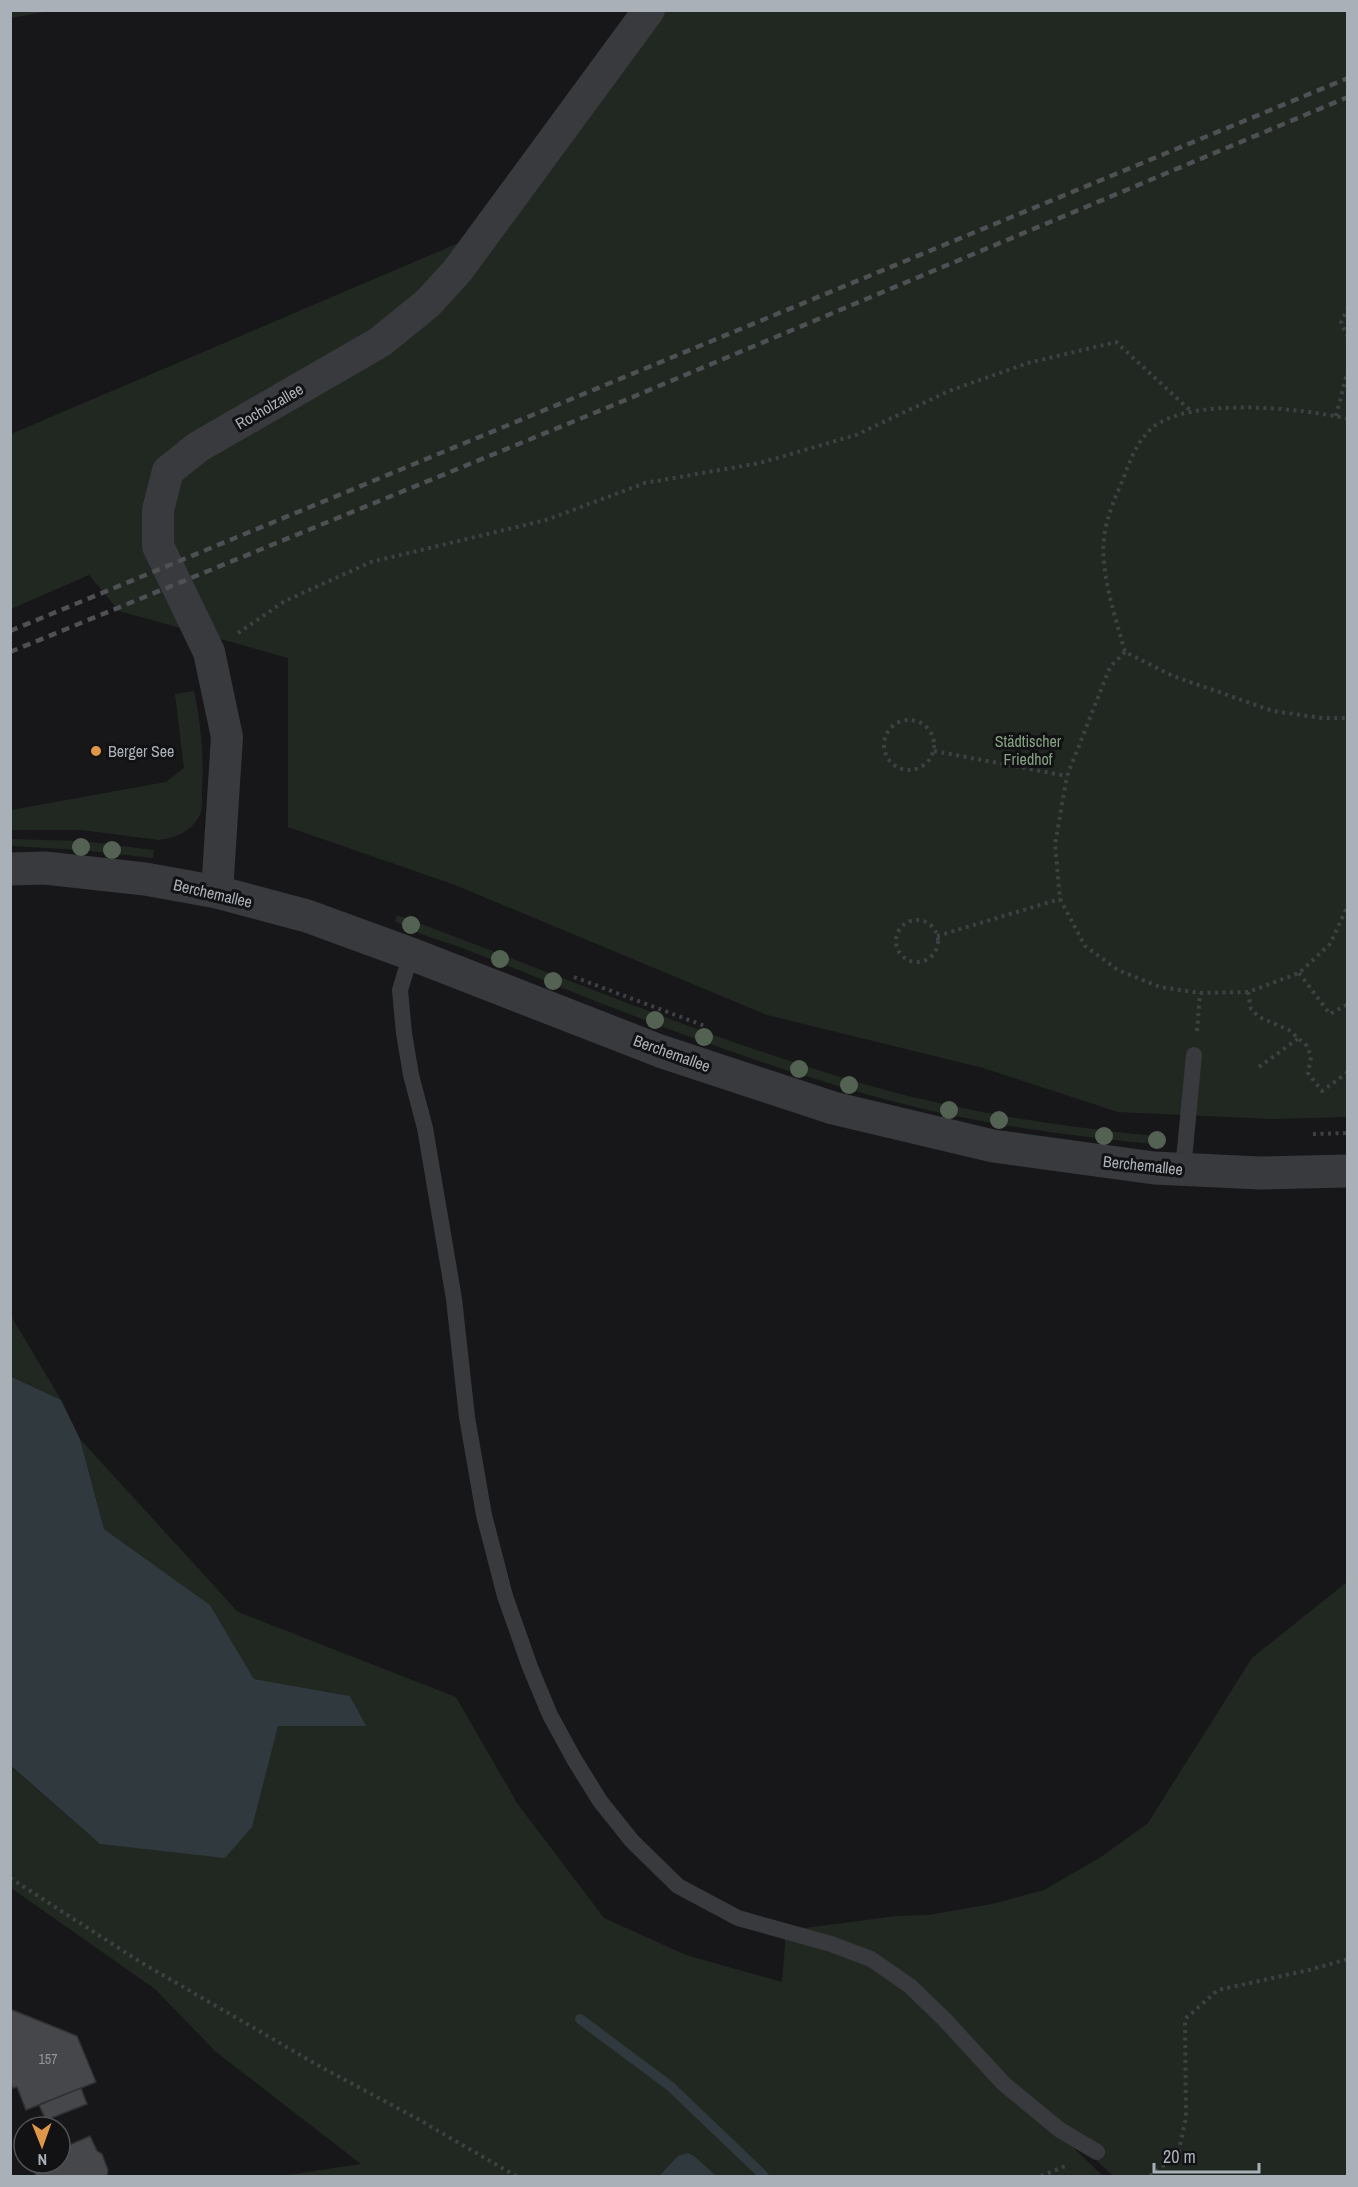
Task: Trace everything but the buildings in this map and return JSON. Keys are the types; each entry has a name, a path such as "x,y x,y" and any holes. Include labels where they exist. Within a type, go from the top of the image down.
{"street":[{"name":"Rocholzallee","path":"217,892 227,737 210,652 158,546 158,510 168,471 198,447 380,342 428,303 458,270 649,10"},
{"name":"Berchemallee","path":"10,869 45,868 145,879 217,892 308,916 660,1051 833,1108 993,1146 1183,1170 1260,1173 1347,1170"}],"lane":[{"path":"411,954 400,990 404,1034 411,1076 425,1128 454,1299 467,1417 484,1515 505,1596 530,1667 550,1715 574,1759 600,1801 632,1841 678,1886 738,1918 831,1944 871,1959 910,1986 1004,2084 1060,2130 1097,2152"},
{"path":"1183,1170 1194,1055"}],"path":[{"path":"1347,307 1341,323 1347,337"},
{"path":"210,652 285,601 371,562 546,520 645,483 760,463 856,435 949,392 1028,363 1116,342 1192,412"},
{"path":"1336,416 1347,370"},
{"path":"1347,419 1304,410 1258,407 1179,414 1153,427 1136,446 1104,526 1104,562 1110,601 1125,652 1173,676 1273,711 1322,718 1347,718"},
{"path":"1125,652 1110,668 1067,776 1055,844 1060,899 1085,946 1118,970 1160,987 1200,993 1248,992 1299,973 1330,944 1347,905"},
{"path":"901,721 919,722 930,731 934,739 934,751 931,759 923,767 915,770 902,769 894,765 885,754 885,737 889,730 901,721"},
{"path":"934,751 1067,776"},
{"path":"937,936 1060,899"},
{"path":"916,920 929,924 937,936 933,955 922,962 915,963 904,959 897,950 896,936 903,925 909,921 916,920"},
{"path":"564,973 708,1027"},
{"path":"1299,973 1330,1014 1347,1004"},
{"path":"1248,992 1251,1009 1259,1017 1289,1030 1307,1046 1311,1057 1308,1073 1322,1090 1347,1072"},
{"path":"1194,1055 1200,993"},
{"path":"1259,1067 1299,1038"},
{"path":"1305,1135 1347,1133"},
{"path":"10,1878 142,1963 516,2176"},
{"path":"1150,2176 1178,2154 1186,2118 1185,2019 1218,1990 1309,1970 1347,1959"}],"green space":[{"path":"11,10 50,10 50,11 11,18"},
{"name":"Städtischer Friedhof","path":"664,11 1347,11 1347,1117 1273,1119 1118,1112 983,1068 767,1015 455,885 288,827 288,658 119,611 89,575 11,609 11,434 503,224"},
{"path":"194,691 203,764 202,804 199,817 187,830 171,838 159,840 81,830 11,830 11,810 166,782 184,768 175,694"},
{"path":"10,839 82,841 154,850 153,858 81,850 11,846"},
{"path":"397,915 691,1027 871,1086 980,1112 1091,1129 1165,1137 1165,1145 1077,1136 990,1122 932,1111 835,1085 739,1054 597,1002 403,926 395,921"},
{"path":"11,1316 61,1400 11,1376"},
{"path":"80,1439 238,1612 456,1697 517,1803 604,1918 686,1955 782,1982 786,1932 831,1944 907,1988 1103,2176 281,2176 361,2164 216,2052 155,1989 11,1888 10,1766 100,1844 161,1849 265,1771 278,1726 365,1726 350,1696 254,1679 210,1605 104,1529"},
{"path":"1347,1582 1347,2176 1109,2176 1112,2175 909,1985 798,1929 896,1916 928,1915 992,1904 1044,1890 1101,1857 1148,1823 1252,1658"}],"shaded area":[{"path":"10,1376 61,1400 80,1439 104,1529 210,1605 254,1679 350,1696 366,1726 278,1726 252,1827 225,1858 100,1844 11,1766"},
{"path":"688,2153 716,2176 659,2176 678,2156"}],"waterway":[{"path":"580,2019 670,2086 764,2176"}],"railway":[{"path":"10,631 1348,78"},
{"path":"10,652 604,409 1348,97"}],"place":[{"name":"Berger See","path":"96,751"}]}
